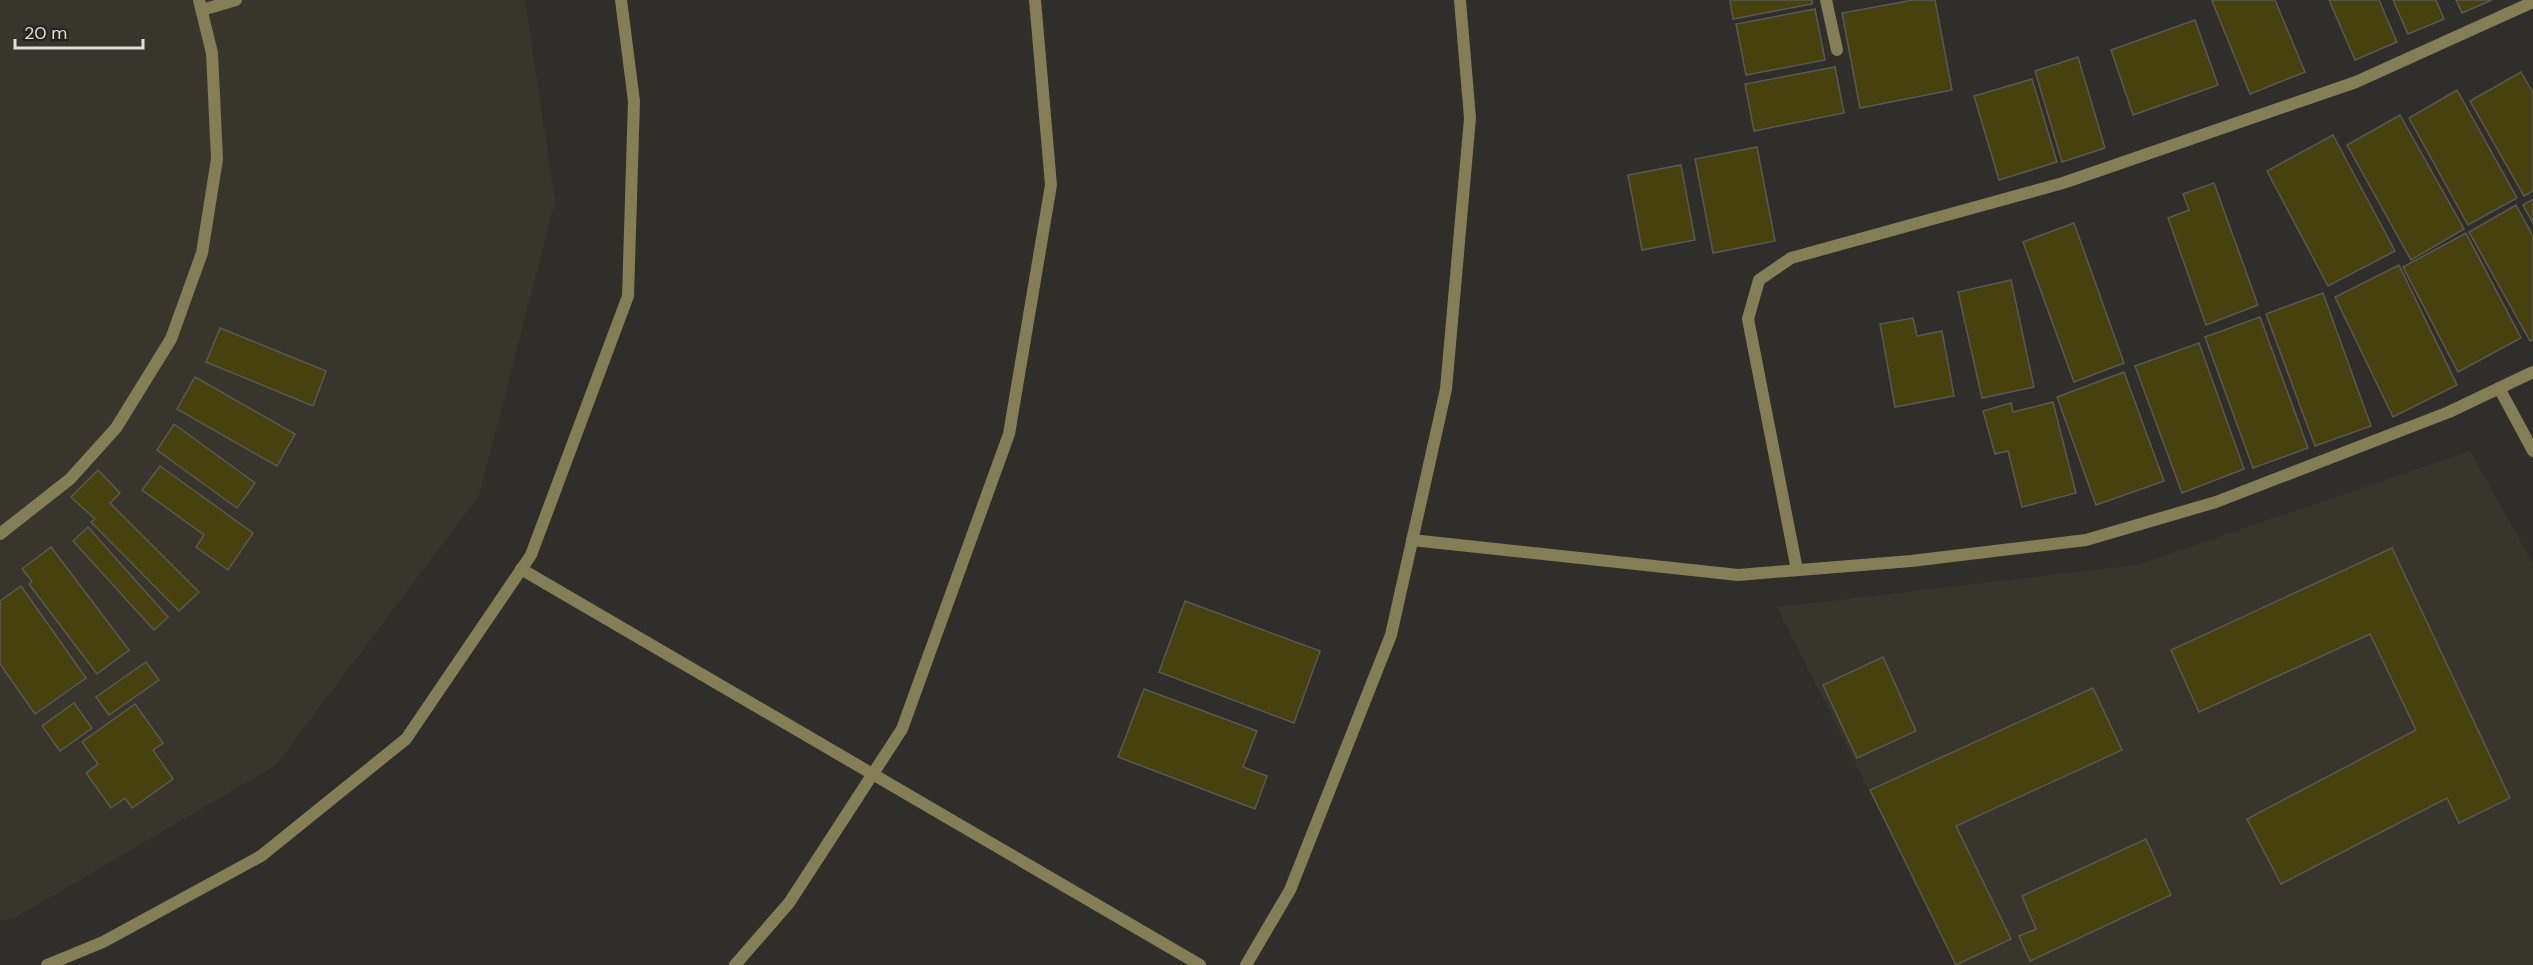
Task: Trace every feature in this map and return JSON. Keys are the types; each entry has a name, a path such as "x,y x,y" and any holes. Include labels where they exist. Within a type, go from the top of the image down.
{"street":[{"path":"0,534 70,478 116,428 171,339 202,253 217,159 212,53 200,5 236,0"},
{"path":"47,965 103,942 261,856 406,739 531,555 628,296 634,101 621,0"},
{"path":"735,965 789,903 902,729 1009,434 1051,184 1035,0"},
{"path":"1246,965 1290,890 1386,646 1446,389 1470,118 1460,0"},
{"path":"1826,0 1837,50"},
{"path":"1797,570 1748,319 1759,280 1791,258 2063,183 2356,82 2533,2"},
{"path":"1412,540 1737,575 1911,561 2086,540 2216,502 2449,412 2533,372"},
{"path":"2499,388 2533,451"},
{"path":"521,569 1200,965"}],"shaded area":[{"path":"0,0 525,0 555,201 479,496 276,765 13,919 0,921"},
{"path":"2470,451 2533,563 2533,965 1957,965 1777,607 2137,565"}],"building":[{"path":"1730,0 1812,0 1812,4 1733,19"},
{"path":"1913,0 1935,0 1952,90 1860,108 1842,13"},
{"path":"2275,0 2305,72 2250,94 2212,1"},
{"path":"2329,0 2379,0 2397,42 2355,60"},
{"path":"2393,0 2436,0 2444,19 2408,34"},
{"path":"2456,0 2492,0 2462,13"},
{"path":"1815,9 1825,60 1746,75 1736,24"},
{"path":"2195,20 2218,85 2133,115 2111,50"},
{"path":"2078,57 2105,148 2062,162 2035,71"},
{"path":"1835,67 1844,113 1754,131 1745,84"},
{"path":"2521,72 2533,93 2533,191 2524,196 2470,101"},
{"path":"2032,79 2057,162 1999,180 1974,96"},
{"path":"2457,90 2517,198 2468,225 2409,118"},
{"path":"2400,115 2464,229 2411,260 2347,145"},
{"path":"2333,135 2395,251 2328,286 2267,171"},
{"path":"1757,147 1775,241 1713,253 1695,159"},
{"path":"1681,165 1695,240 1642,250 1628,175"},
{"path":"2214,183 2258,305 2206,325 2168,218 2189,210 2183,194"},
{"path":"2533,199 2533,223 2523,205"},
{"path":"2516,205 2533,236 2533,339 2530,341 2469,232"},
{"path":"2074,223 2124,363 2074,382 2023,242"},
{"path":"2466,233 2521,338 2458,372 2403,267"},
{"path":"2399,265 2457,385 2393,417 2335,297"},
{"path":"2011,280 2034,387 1982,398 1958,292"},
{"path":"2323,293 2371,426 2315,446 2266,314"},
{"path":"2260,317 2308,448 2253,468 2205,337"},
{"path":"1913,318 1917,336 1942,331 1954,396 1895,407 1880,324"},
{"path":"220,328 326,371 313,406 206,362"},
{"path":"2199,343 2244,469 2182,493 2135,366"},
{"path":"2124,372 2164,481 2096,505 2057,397"},
{"path":"195,377 295,434 277,466 177,409"},
{"path":"2053,402 2076,493 2022,507 2008,451 1995,454 1983,411 2011,403 2013,412"},
{"path":"174,424 255,483 237,508 157,450"},
{"path":"160,466 253,533 228,570 196,547 204,535 142,490"},
{"path":"98,470 120,493 110,503 199,592 179,611 91,522 95,519 71,497"},
{"path":"88,527 168,617 154,630 73,541"},
{"path":"51,547 129,650 97,674 29,584 32,581 22,569"},
{"path":"2392,548 2510,798 2459,823 2447,798 2281,884 2247,819 2416,730 2370,634 2199,712 2171,650"},
{"path":"21,586 86,678 35,714 0,664 0,601"},
{"path":"1185,601 1320,651 1294,723 1159,672"},
{"path":"1883,657 1916,731 1857,758 1823,685"},
{"path":"146,662 159,680 109,715 96,697"},
{"path":"2093,688 2122,750 1956,826 2011,939 1956,965 1870,790"},
{"path":"1144,689 1257,731 1243,767 1267,776 1255,809 1118,757"},
{"path":"74,703 92,728 60,751 42,726"},
{"path":"135,704 163,743 153,750 173,779 132,808 125,798 111,808 86,773 98,764 82,742"},
{"path":"2146,839 2171,895 2030,961 2019,936 2036,929 2022,896"}]}
